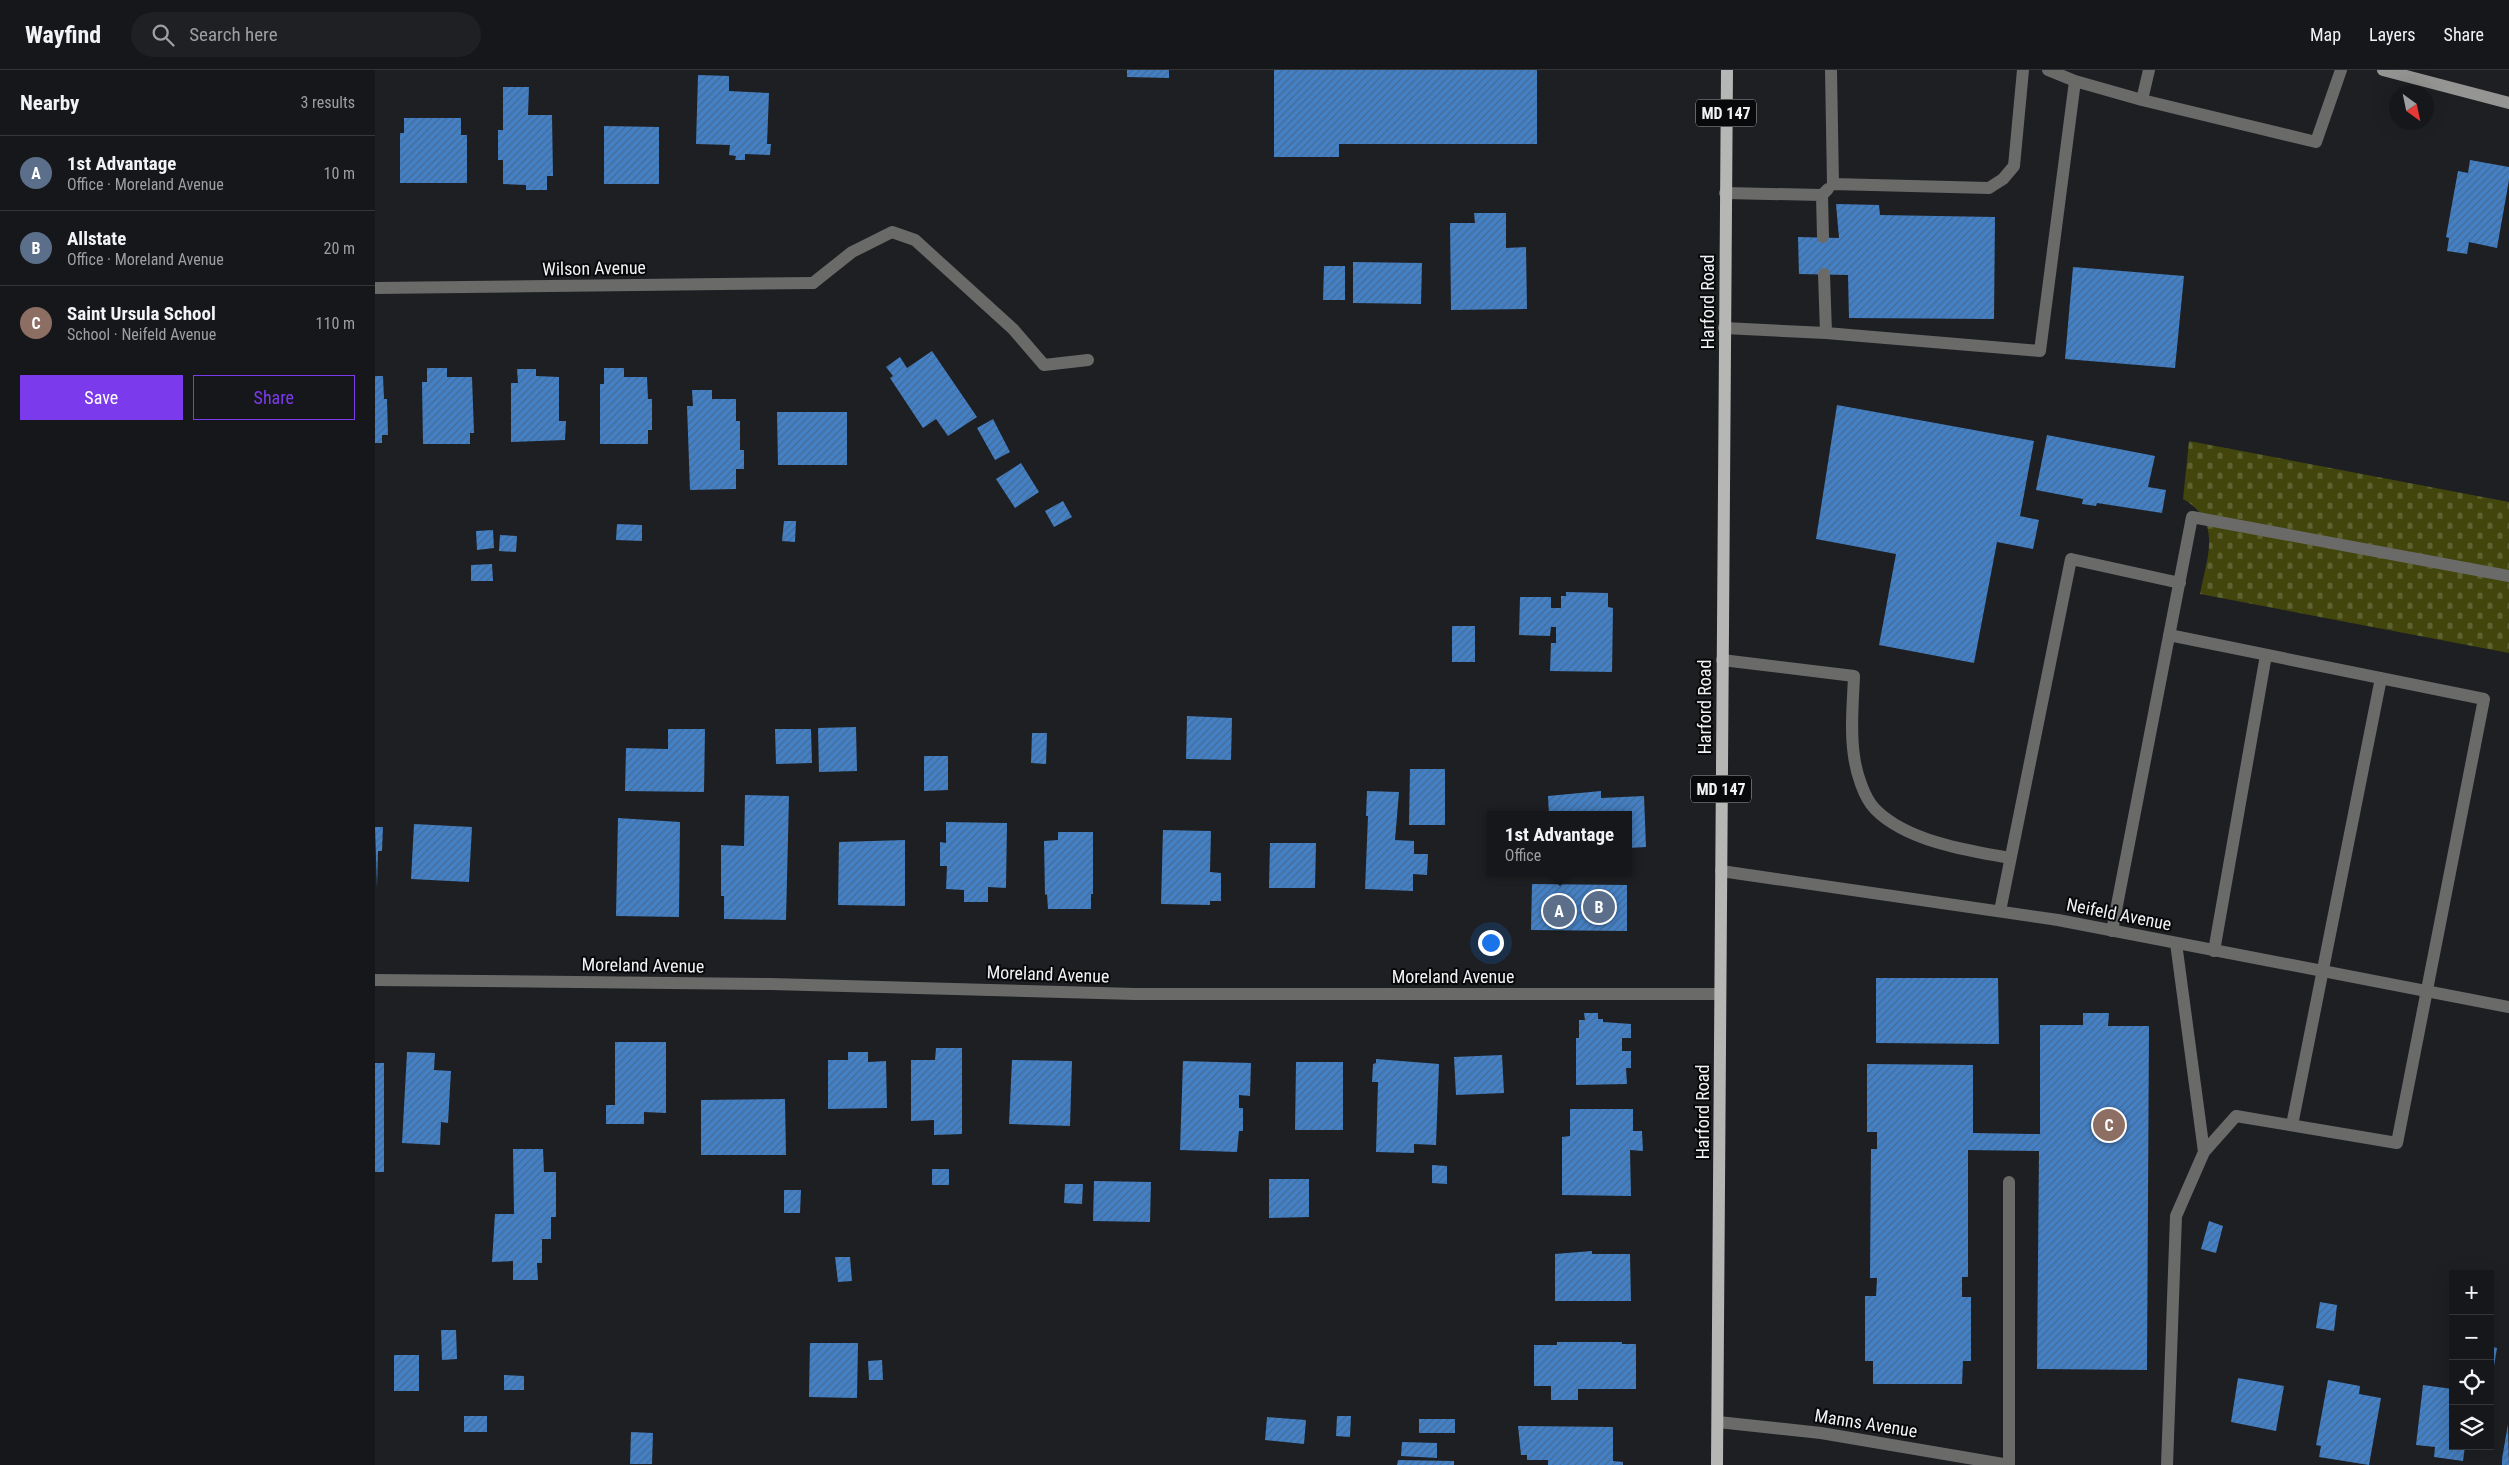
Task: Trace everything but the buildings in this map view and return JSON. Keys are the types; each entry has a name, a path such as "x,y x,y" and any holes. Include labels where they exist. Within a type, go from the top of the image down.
{"main road":[{"name":"Harford Road","path":"1717,1465 1727,70"},
{"path":"2383,70 2509,103"}],"street":[{"path":"1725,193 1822,195 1833,184 1831,70"},
{"path":"1833,184 1989,188 2003,179 2014,166 2023,70"},
{"path":"2048,70 2075,81 2142,100 2316,142 2341,70"},
{"path":"2142,100 2149,70"},
{"path":"1724,328 2040,351 2075,81"},
{"path":"1822,195 1823,238"},
{"name":"Wilson Avenue","path":"375,288 813,283 853,252 892,232 915,240 1013,329 1044,365 1087,360"},
{"path":"1824,274 1825,334"},
{"path":"2112,930 2192,517 2509,576"},
{"path":"2000,911 2071,559 2180,583"},
{"path":"2167,1465 2176,1216 2205,1152 2236,1116 2397,1143 2484,699 2169,635"},
{"path":"2214,950 2266,655"},
{"path":"1722,660 1854,676 1852,725 1854,758 1862,785 1874,808 1892,824 1922,836 1965,851 2010,858"},
{"path":"2293,1125 2381,678"},
{"name":"Neifeld Avenue","path":"1721,871 2000,911 2112,930 2509,1007"},
{"path":"2176,943 2205,1152"},
{"name":"Moreland Avenue","path":"375,980 771,984 1135,994 1720,994"},
{"path":"2009,1182 2009,1465"},
{"name":"Manns Avenue","path":"1718,1422 1812,1432 2009,1465"}],"green space":[{"path":"2189,441 2509,502 2509,653 2200,594 2209,541 2208,529 2204,518 2196,508 2183,499"}],"place":[{"name":"Allstate","path":"1599,907"},
{"name":"1st Advantage","path":"1559,911"},
{"name":"Saint Ursula School","path":"2109,1125"}]}
